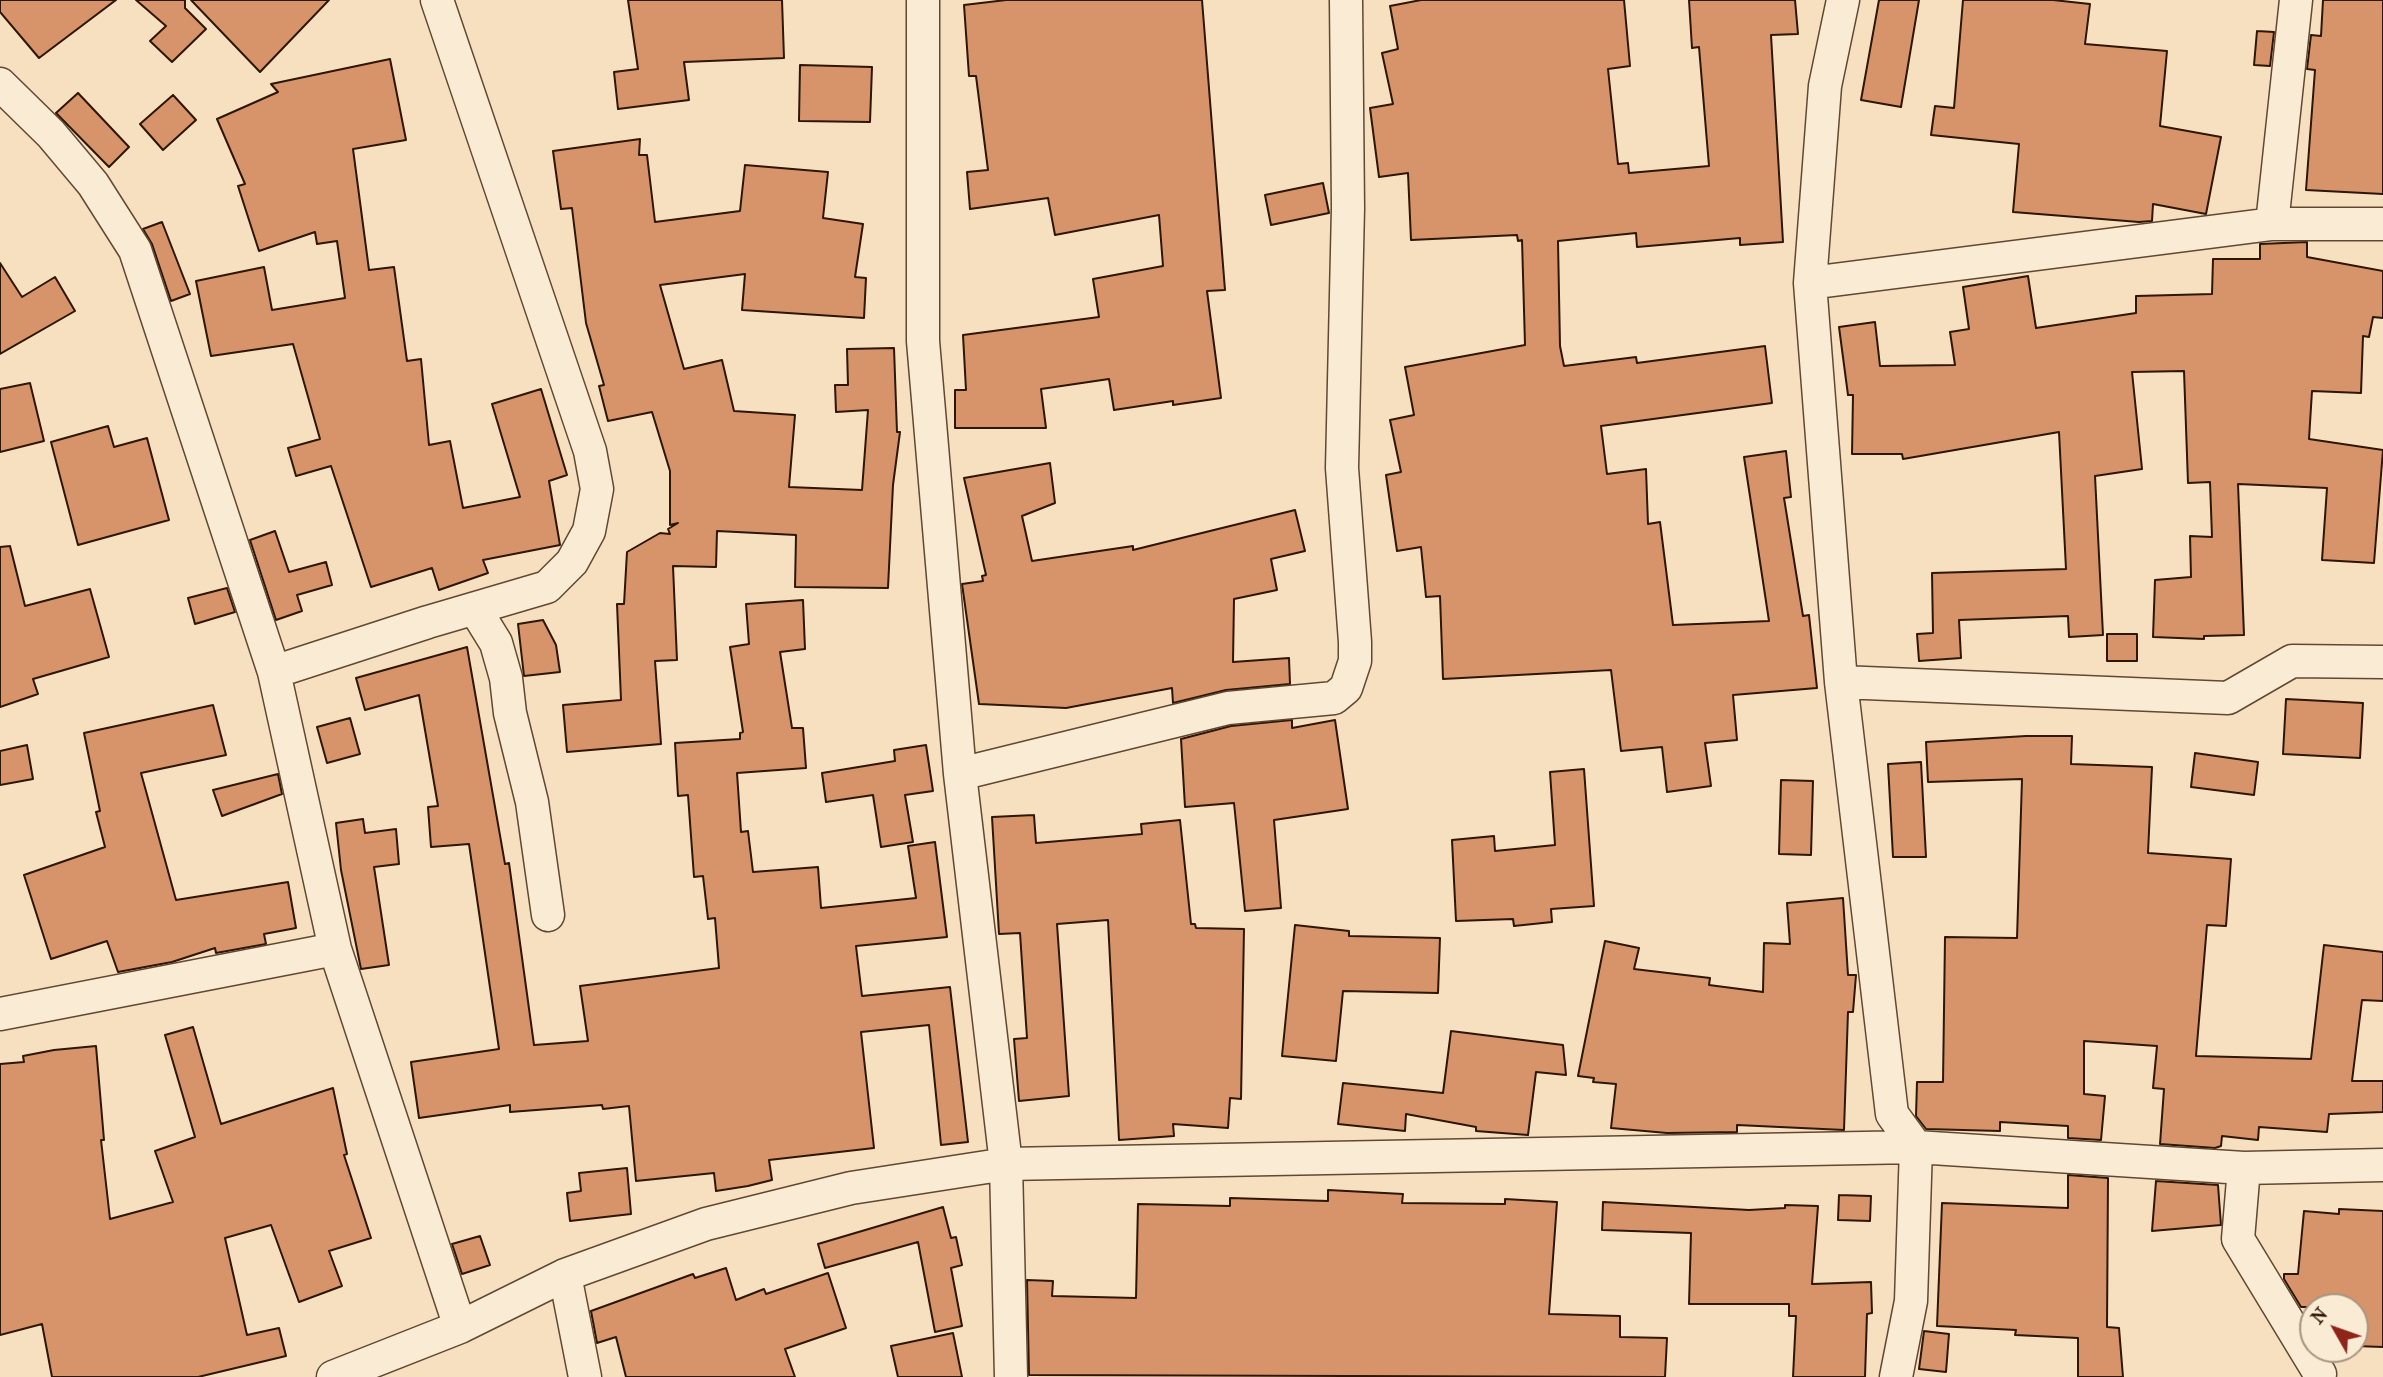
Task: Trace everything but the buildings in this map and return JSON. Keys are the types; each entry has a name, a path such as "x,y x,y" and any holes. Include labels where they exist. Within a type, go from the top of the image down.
{"street":[{"path":"274,672 547,587 572,562 589,531 597,489 590,451 437,0"},
{"path":"923,0 923,341 960,774 1006,1164 1011,1377"},
{"path":"960,774 1228,708 1335,698 1346,688 1355,661 1342,468 1348,208 1346,0"},
{"path":"1843,0 1825,86 1810,283 1841,682 1892,1114 1916,1147 1911,1301 1896,1377"},
{"path":"2272,224 2296,0"},
{"path":"0,84 51,134 93,184 135,250 274,672 335,949 460,1327"},
{"path":"1810,283 2272,224 2383,224"},
{"path":"475,609 496,643 506,678 510,713 532,802 548,915"},
{"path":"1841,682 2228,698 2292,661 2383,662"},
{"path":"0,1014 335,949"},
{"path":"333,1377 460,1327 565,1275 706,1224 851,1188 1006,1164 1916,1147 2244,1168 2383,1165"},
{"path":"2244,1168 2238,1239 2320,1374"},
{"path":"565,1275 585,1377"}]}
